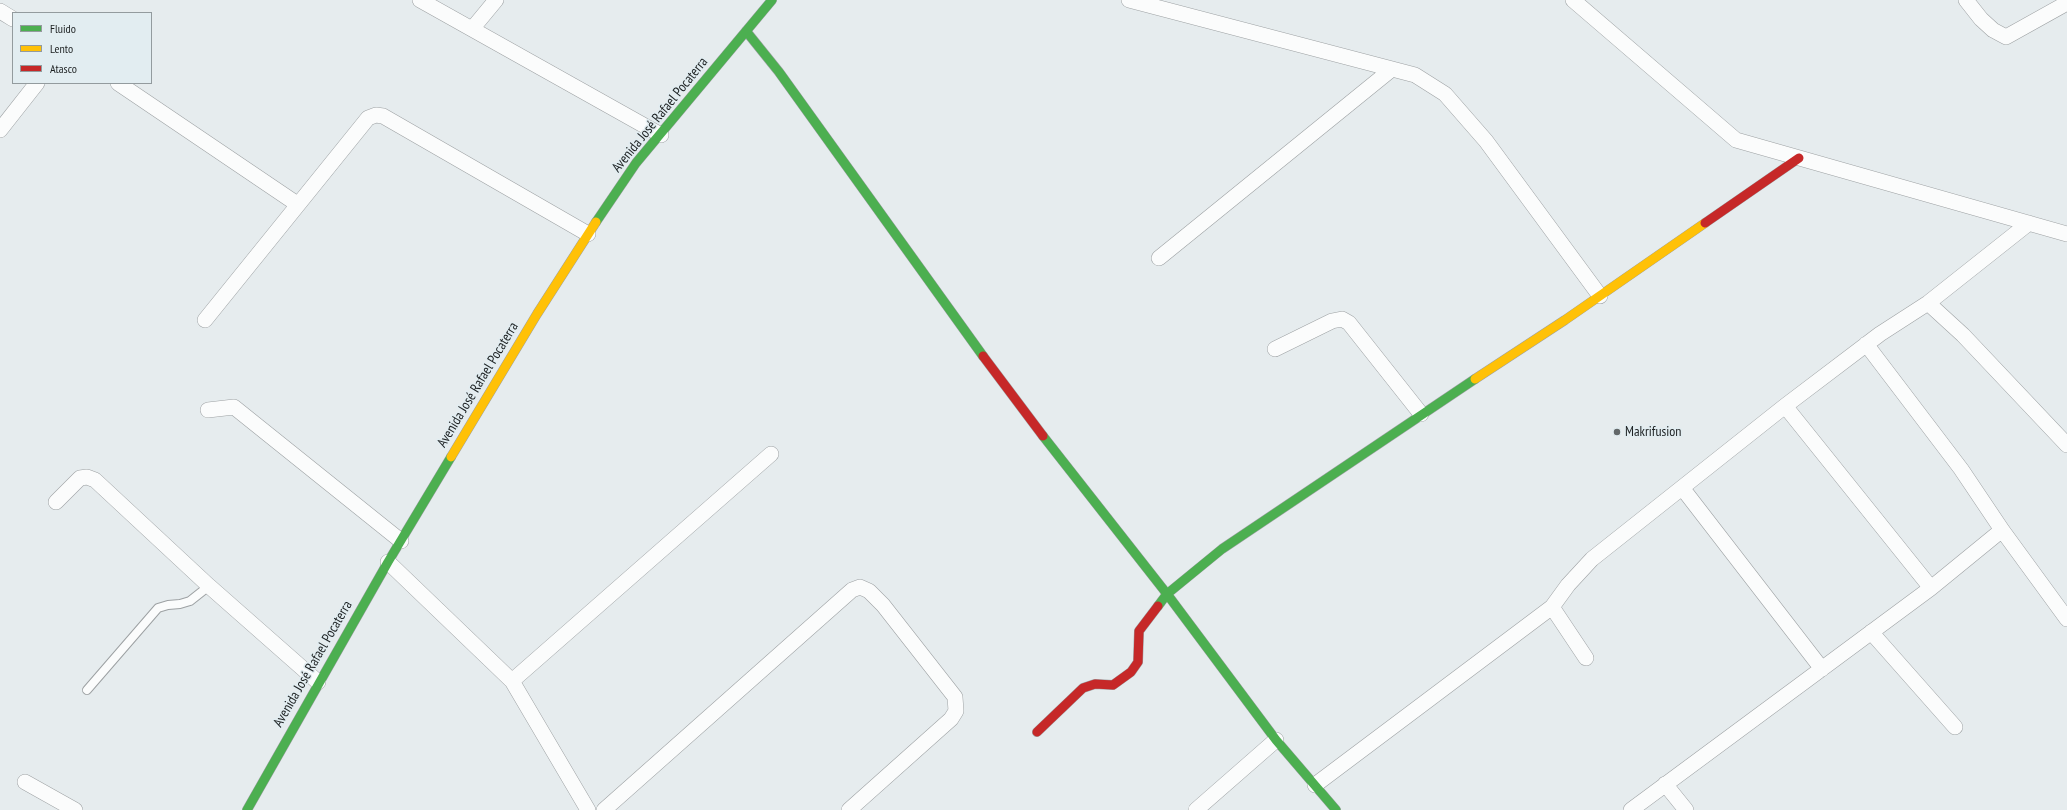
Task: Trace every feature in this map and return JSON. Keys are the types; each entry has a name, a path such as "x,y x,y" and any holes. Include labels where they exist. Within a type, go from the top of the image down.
{"street":[{"path":"420,0 661,135"},
{"path":"472,29 496,0"},
{"name":"Avenida José Rafael Pocaterra","path":"247,810 318,682 388,562 537,314 588,234 636,163 661,135 772,0"},
{"path":"1573,0 1736,140 2067,234"},
{"path":"1966,0 1981,19 1993,30 2006,37 2067,3"},
{"path":"1137,1 1415,75 1445,94 1486,141 1600,296"},
{"path":"0,11 12,18"},
{"path":"746,31 779,72 1020,407 1167,594 1276,740 1336,810"},
{"path":"1159,258 1392,69"},
{"path":"0,130 36,84"},
{"path":"119,84 297,204"},
{"path":"205,320 297,204 368,118 376,115 383,116 588,234"},
{"path":"1037,732 1083,688 1095,684 1112,685 1131,672 1138,662 1139,631 1167,594 1222,549 1421,414 1600,296 1799,158"},
{"path":"1315,785 1552,607 1568,585 1592,559 1683,489 1785,406 1866,344 1928,303 2029,223"},
{"path":"1928,303 1963,335 2067,445"},
{"path":"1275,350 1332,321 1342,319 1349,323 1421,414"},
{"path":"1866,344 1961,468 2002,530 2067,619"},
{"path":"1785,406 1931,588"},
{"path":"208,410 234,407 401,541"},
{"path":"512,681 771,454"},
{"path":"56,502 80,478 87,477 95,480 209,586 318,682"},
{"path":"1683,489 1822,669"},
{"path":"1631,810 1931,588 2002,530"},
{"path":"388,562 512,681 588,810"},
{"path":"604,810 852,590 860,588 869,591 883,606 955,697 956,711 951,719 849,810"},
{"path":"1552,607 1586,658"},
{"path":"1871,632 1956,727"},
{"path":"1196,810 1276,740"},
{"path":"25,782 75,810"},
{"path":"1665,784 1686,810"}],"lane":[{"path":"87,690 158,608 168,604 180,604 190,601 209,586"}],"traffic: fast":[{"path":"596,222 636,163 772,0"},
{"path":"746,31 779,72 983,356"},
{"path":"1158,606 1167,594 1222,549 1475,379"},
{"path":"1043,436 1167,594 1276,740 1336,810"},
{"path":"247,810 388,562 451,457"}],"traffic: slow":[{"path":"451,457 537,314 596,222"},
{"path":"1475,379 1565,320 1705,223"}],"traffic: jam":[{"path":"1705,223 1799,158"},
{"path":"983,356 1043,436"},
{"path":"1037,732 1083,688 1095,684 1113,685 1131,672 1138,662 1139,631 1158,606"}],"place":[{"name":"Makrifusion","path":"1617,432"}]}
